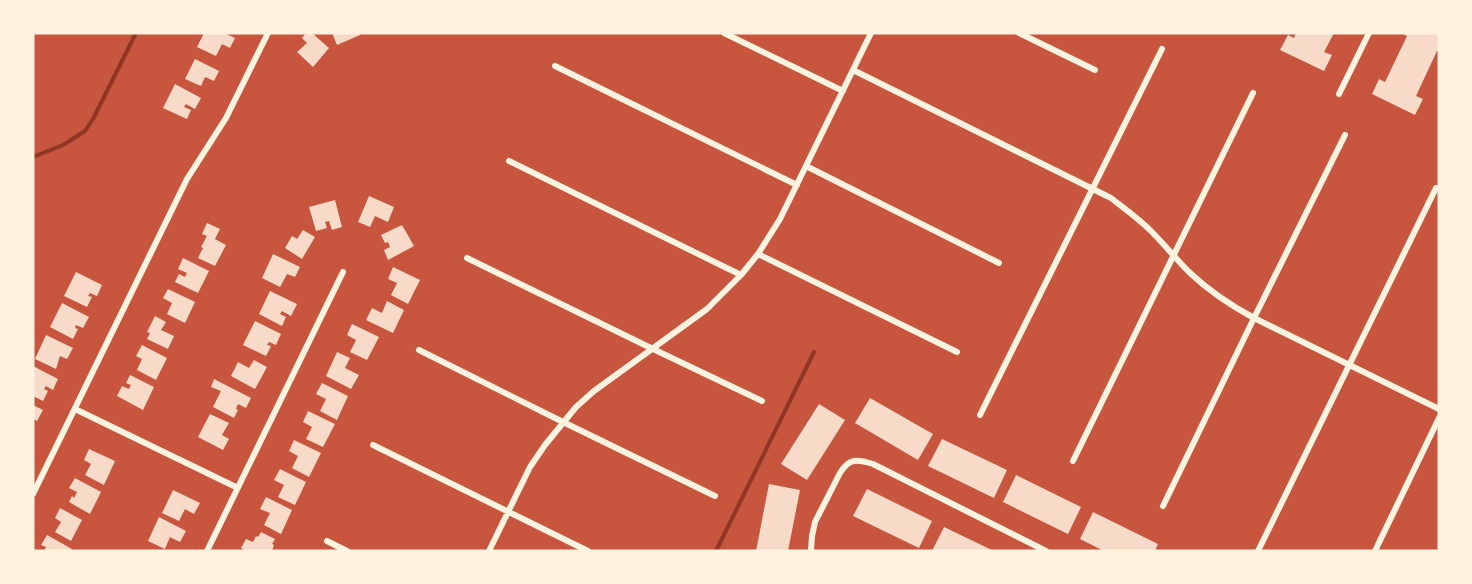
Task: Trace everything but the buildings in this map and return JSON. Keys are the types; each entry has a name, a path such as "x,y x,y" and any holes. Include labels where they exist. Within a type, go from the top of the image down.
{"street":[{"path":"33,494 188,179 226,118 268,33"},
{"path":"724,33 843,91"},
{"path":"489,551 530,467 576,407 594,391 708,309 758,254 780,219 871,33"},
{"path":"1019,33 1095,70"},
{"path":"1339,94 1369,33"},
{"path":"980,415 1162,50"},
{"path":"555,66 797,185"},
{"path":"853,70 1111,198 1151,231 1189,272 1231,305 1439,410"},
{"path":"1072,461 1253,93"},
{"path":"1163,506 1344,135"},
{"path":"509,162 741,275"},
{"path":"806,166 999,263"},
{"path":"1258,551 1436,188"},
{"path":"758,254 957,352"},
{"path":"467,258 762,401"},
{"path":"207,551 343,272"},
{"path":"419,350 715,496"},
{"path":"75,409 237,488"},
{"path":"1375,551 1439,418"},
{"path":"373,445 588,551"},
{"path":"811,551 815,522 840,473 851,462 861,460 1042,550"},
{"path":"327,541 347,551"}],"waterway":[{"path":"33,157 63,145 85,131 136,33"},
{"path":"716,551 814,352"}]}
